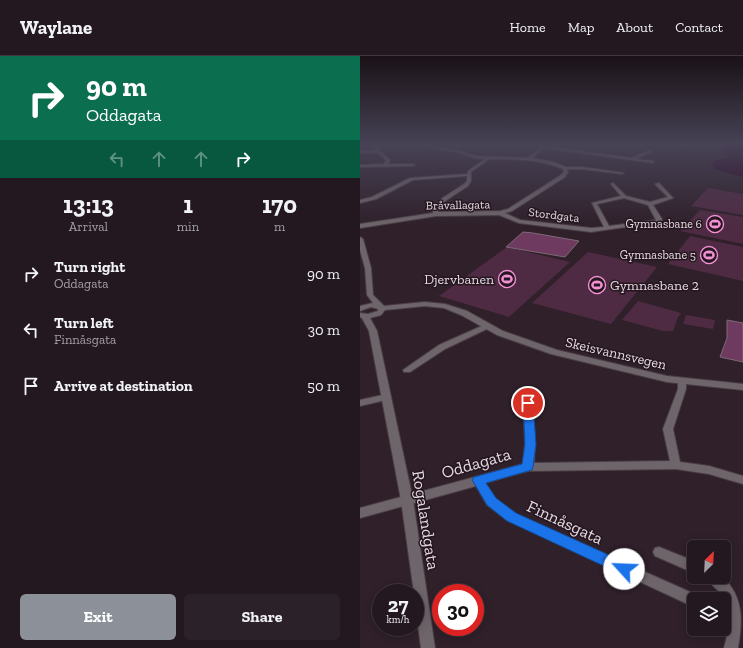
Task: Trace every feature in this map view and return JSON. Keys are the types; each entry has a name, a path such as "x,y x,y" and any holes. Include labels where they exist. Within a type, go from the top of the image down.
{"street":[{"path":"436,214 435,209 443,200 466,185 469,181 468,175 470,172"},
{"name":"Bråvallagata","path":"360,226 436,214 500,213 510,210 563,176 566,172"},
{"path":"611,172 622,173"},
{"path":"360,202 374,198 412,179 468,175"},
{"path":"613,184 624,197"},
{"path":"650,204 671,198 657,184"},
{"name":"Stordgata","path":"500,213 519,221 591,230 659,221 650,204 624,197 594,204 607,227"},
{"path":"360,239 370,295 380,307 381,312 375,315 362,312 370,295"},
{"name":"Skeisvannsvegen","path":"362,312 370,305 380,307 414,304 440,305 454,309 487,327 516,340 554,352 682,382 743,388"},
{"name":"Rogalandgata","path":"362,312 373,331 388,397 407,500 428,648"},
{"name":"Rogalandgata","path":"373,331 376,324 375,315"},
{"path":"407,370 442,347 487,327"},
{"path":"676,465 668,429 682,389 682,382"},
{"path":"527,390 530,444 528,467"},
{"path":"360,402 388,397"},
{"name":"Oddagata","path":"360,513 528,467 676,465 709,470 743,480"},
{"name":"Finnåsgata","path":"478,480 491,502 511,517 687,598"},
{"path":"659,552 687,564"},
{"path":"723,584 733,591 740,599 741,608 732,648"},
{"path":"731,618 738,621"}],"shaded area":[{"path":"724,172 743,172 743,177"},
{"path":"708,188 743,194 743,215 691,206"},
{"name":"Gymnasbane 6","path":"700,210 743,217 743,244 680,231"},
{"name":"Gymnasbane 5","path":"690,236 743,247 743,281 668,264"},
{"name":"Djervbanen","path":"507,247 570,262 509,317 439,296"},
{"name":"Gymnasbane 2","path":"588,252 657,267 611,324 532,303"},
{"path":"638,301 681,313 673,331 663,331 622,320"},
{"path":"686,315 715,320 713,329 683,324"}],"building":[{"path":"523,232 579,241 565,257 506,247"},
{"path":"727,320 743,323 743,362 720,357 727,338"}],"place":[{"name":"Gymnasbane 6","path":"715,224"},
{"name":"Gymnasbane 5","path":"709,255"},
{"name":"Djervbanen","path":"507,279"},
{"name":"Gymnasbane 2","path":"597,285"}],"route":[{"path":"528,403 530,444 528,467 503,472 478,480 491,502 511,517 624,569"}]}
